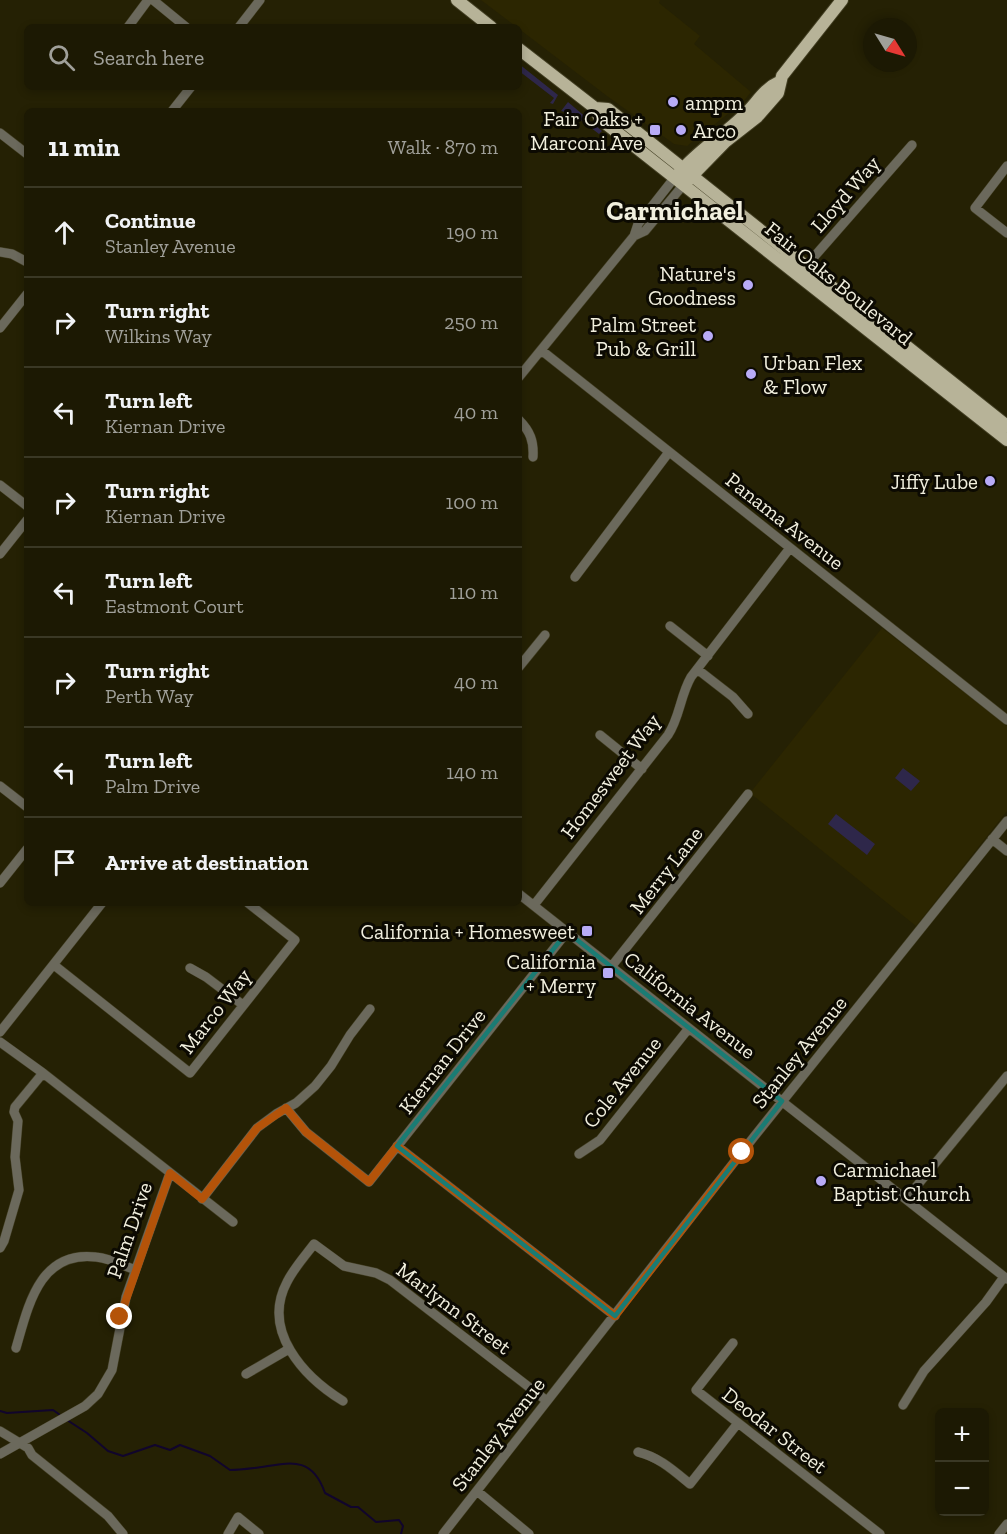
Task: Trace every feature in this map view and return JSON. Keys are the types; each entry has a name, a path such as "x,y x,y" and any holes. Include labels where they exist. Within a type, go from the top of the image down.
{"main road":[{"path":"457,0 487,24"},
{"path":"684,176 694,156 749,111 770,86 779,82 843,0"},
{"name":"Fair Oaks Boulevard","path":"522,51 595,108 608,109 789,267 1007,440"},
{"name":"Fair Oaks Boulevard","path":"684,176 806,266 1007,426"},
{"path":"789,267 797,268 855,312 864,314"}],"street":[{"path":"130,24 148,0"},
{"path":"153,0 182,24"},
{"path":"241,24 260,0"},
{"path":"174,108 189,90"},
{"path":"0,133 24,152"},
{"name":"Lloyd Way","path":"806,266 912,145"},
{"path":"1007,166 975,208 1007,233"},
{"path":"522,373 634,236 645,231 684,176"},
{"path":"0,252 12,254 24,260"},
{"path":"0,328 24,298"},
{"name":"Panama Avenue","path":"541,350 1007,720"},
{"path":"522,423 532,438 533,457"},
{"path":"575,577 669,452"},
{"path":"0,485 24,504"},
{"path":"0,554 24,524"},
{"name":"Homesweet Way","path":"534,905 671,731 686,686 697,669 790,548"},
{"path":"670,626 708,656"},
{"path":"522,663 544,635"},
{"path":"697,669 733,697 748,714"},
{"path":"600,735 642,769"},
{"path":"0,786 24,805"},
{"name":"Merry Lane","path":"611,967 748,794"},
{"name":"Stanley Avenue","path":"443,1534 782,1101 1007,821"},
{"path":"992,839 1007,851"},
{"path":"0,883 24,853"},
{"name":"California Avenue","path":"522,896 1006,1278"},
{"path":"0,1032 100,906"},
{"name":"Marco Way","path":"54,965 190,1073 295,940 252,906"},
{"name":"Kiernan Drive","path":"286,1108 306,1132 369,1182 567,932"},
{"path":"190,968 243,1005"},
{"path":"202,1199 257,1128 315,1086 370,1009"},
{"name":"Cole Avenue","path":"579,1154 600,1140 689,1028"},
{"name":"Palm Drive","path":"0,1042 170,1173 120,1317 114,1360 108,1380 94,1399 0,1454"},
{"path":"0,1248 19,1190 15,1157 18,1121 14,1112 15,1107 43,1073"},
{"path":"906,1199 1007,1076"},
{"path":"397,1146 615,1316"},
{"path":"170,1173 233,1222"},
{"name":"Marlynn Street","path":"343,1401 309,1376 289,1349 280,1322 279,1310 282,1293 292,1274 314,1244 344,1266 376,1273 390,1280 547,1401"},
{"path":"16,1348 32,1295 37,1285 51,1269 70,1259 91,1256 107,1259 135,1270"},
{"path":"903,1405 924,1371 1006,1278"},
{"name":"Deodar Street","path":"733,1343 696,1390 880,1534"},
{"path":"246,1374 289,1349"},
{"path":"638,1452 662,1462 690,1484 738,1424"},
{"path":"0,1431 28,1448 32,1455 108,1515 123,1534"},
{"path":"477,1491 529,1534"},
{"path":"228,1534 238,1517 259,1534"},
{"path":"999,1534 1007,1524"}],"highlighted area":[{"path":"567,932 782,1101 615,1316 397,1146"}],"shaded area":[{"path":"481,0 660,0 659,3 700,36 694,44 751,92 743,102 687,146 674,144 522,31 522,24 512,24"},
{"path":"522,66 558,95 553,104 550,103 554,98 522,73"},
{"path":"568,102 602,131 599,134 573,114 561,111"},
{"path":"882,628 1007,726 1007,811 916,926 750,793"},
{"path":"903,768 920,781 911,791 895,778"},
{"path":"836,814 875,844 867,855 828,824"}],"waterway":[{"path":"0,1411 7,1413 53,1410 63,1417"},
{"path":"67,1420 108,1451 123,1456 155,1445 170,1450 180,1445 210,1456 230,1470 287,1464 305,1466 319,1480 325,1493 351,1507 358,1507 376,1522 399,1520 403,1526 401,1534"}],"place":[{"name":"ampm","path":"673,102"},
{"name":"Fair Oaks + Marconi Ave","path":"655,130"},
{"name":"Arco","path":"681,130"},
{"name":"Nature's Goodness","path":"748,285"},
{"name":"Palm Street Pub & Grill","path":"708,336"},
{"name":"Urban Flex & Flow","path":"751,374"},
{"name":"Jiffy Lube","path":"990,481"},
{"name":"California + Homesweet","path":"587,931"},
{"name":"California + Merry","path":"608,973"},
{"name":"Carmichael Baptist Church","path":"821,1181"}],"district":[{"name":"Carmichael","path":"675,211"}],"route":[{"path":"120,1317 170,1173 202,1199 257,1128 286,1108 298,1125 369,1182 397,1146 615,1316 742,1152"}]}
